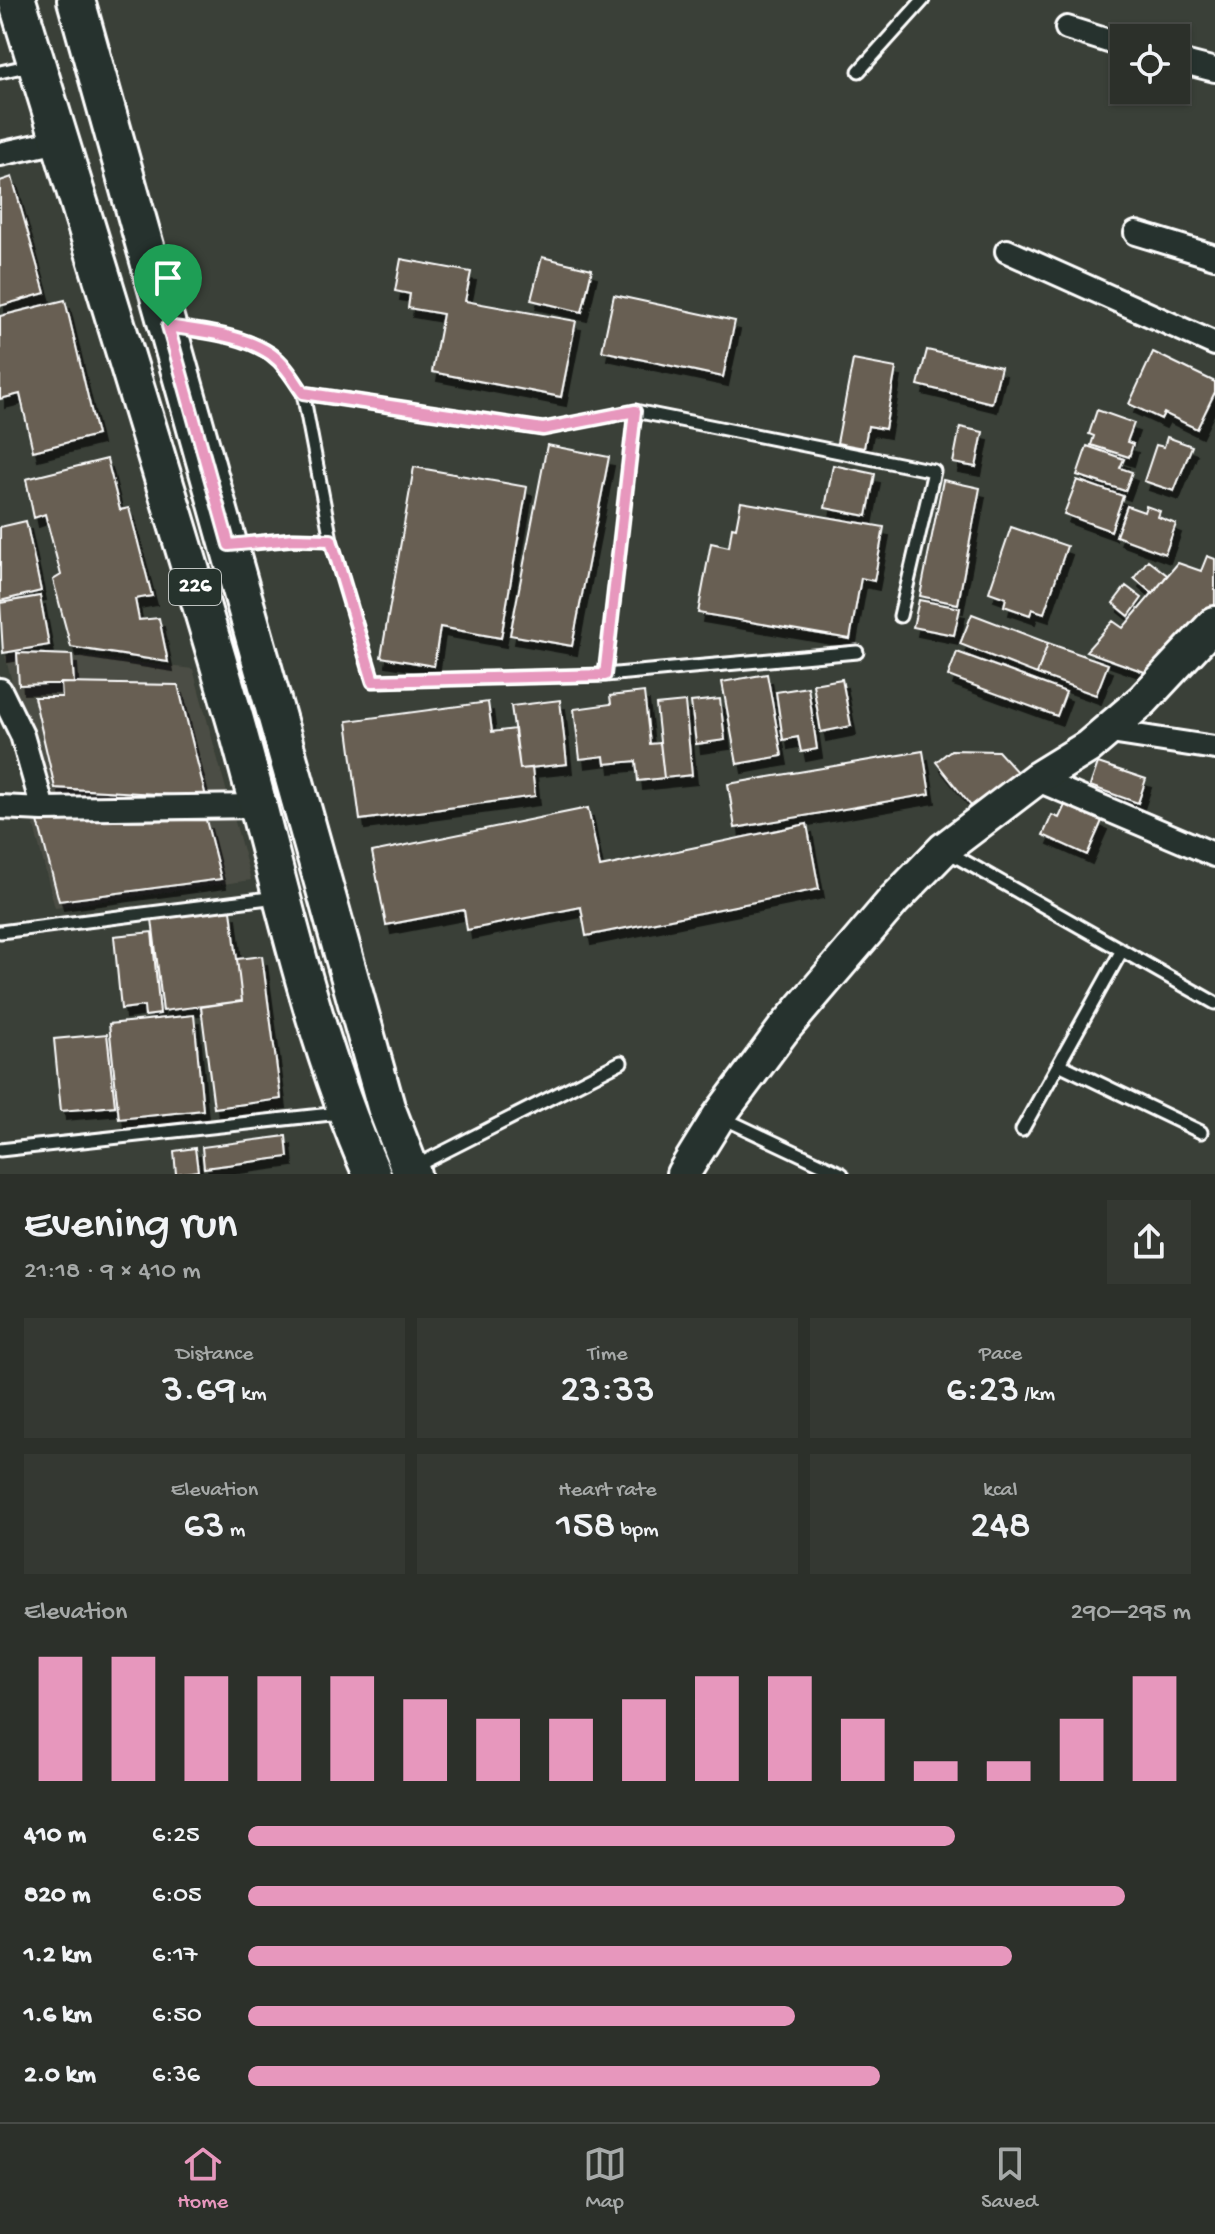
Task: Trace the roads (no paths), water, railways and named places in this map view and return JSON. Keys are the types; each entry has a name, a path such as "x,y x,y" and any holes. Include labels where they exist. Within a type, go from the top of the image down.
{"main road":[{"name":"226","path":"17,0 235,722 281,897 345,1113 372,1174"},
{"name":"226","path":"76,0 386,1107 411,1171"}],"street":[{"path":"1067,28 1110,42"},
{"path":"1190,64 1215,70"},
{"path":"0,154 59,141"},
{"path":"1136,233 1215,257"},
{"path":"1007,251 1215,344"},
{"path":"683,1174 719,1116 783,1030 894,900 944,849 1036,779 1088,747 1143,700 1215,623"},
{"path":"0,690 22,735 43,809"},
{"path":"1104,731 1215,748"},
{"path":"1036,779 1215,855"},
{"path":"0,807 258,806"}],"lane":[{"path":"859,71 923,0"},
{"path":"0,72 37,64"},
{"path":"168,326 225,336 270,354 288,371 303,393 331,540 373,681 605,675 857,652"},
{"path":"303,393 543,429 635,411 934,471 900,616"},
{"path":"605,675 635,411"},
{"path":"229,545 293,539 331,540"},
{"path":"944,849 1215,1003"},
{"path":"0,932 281,897"},
{"path":"1022,1130 1121,952"},
{"path":"411,1171 621,1062"},
{"path":"1059,1064 1201,1132"},
{"path":"0,1150 345,1113"},
{"path":"719,1116 842,1174"}]}
